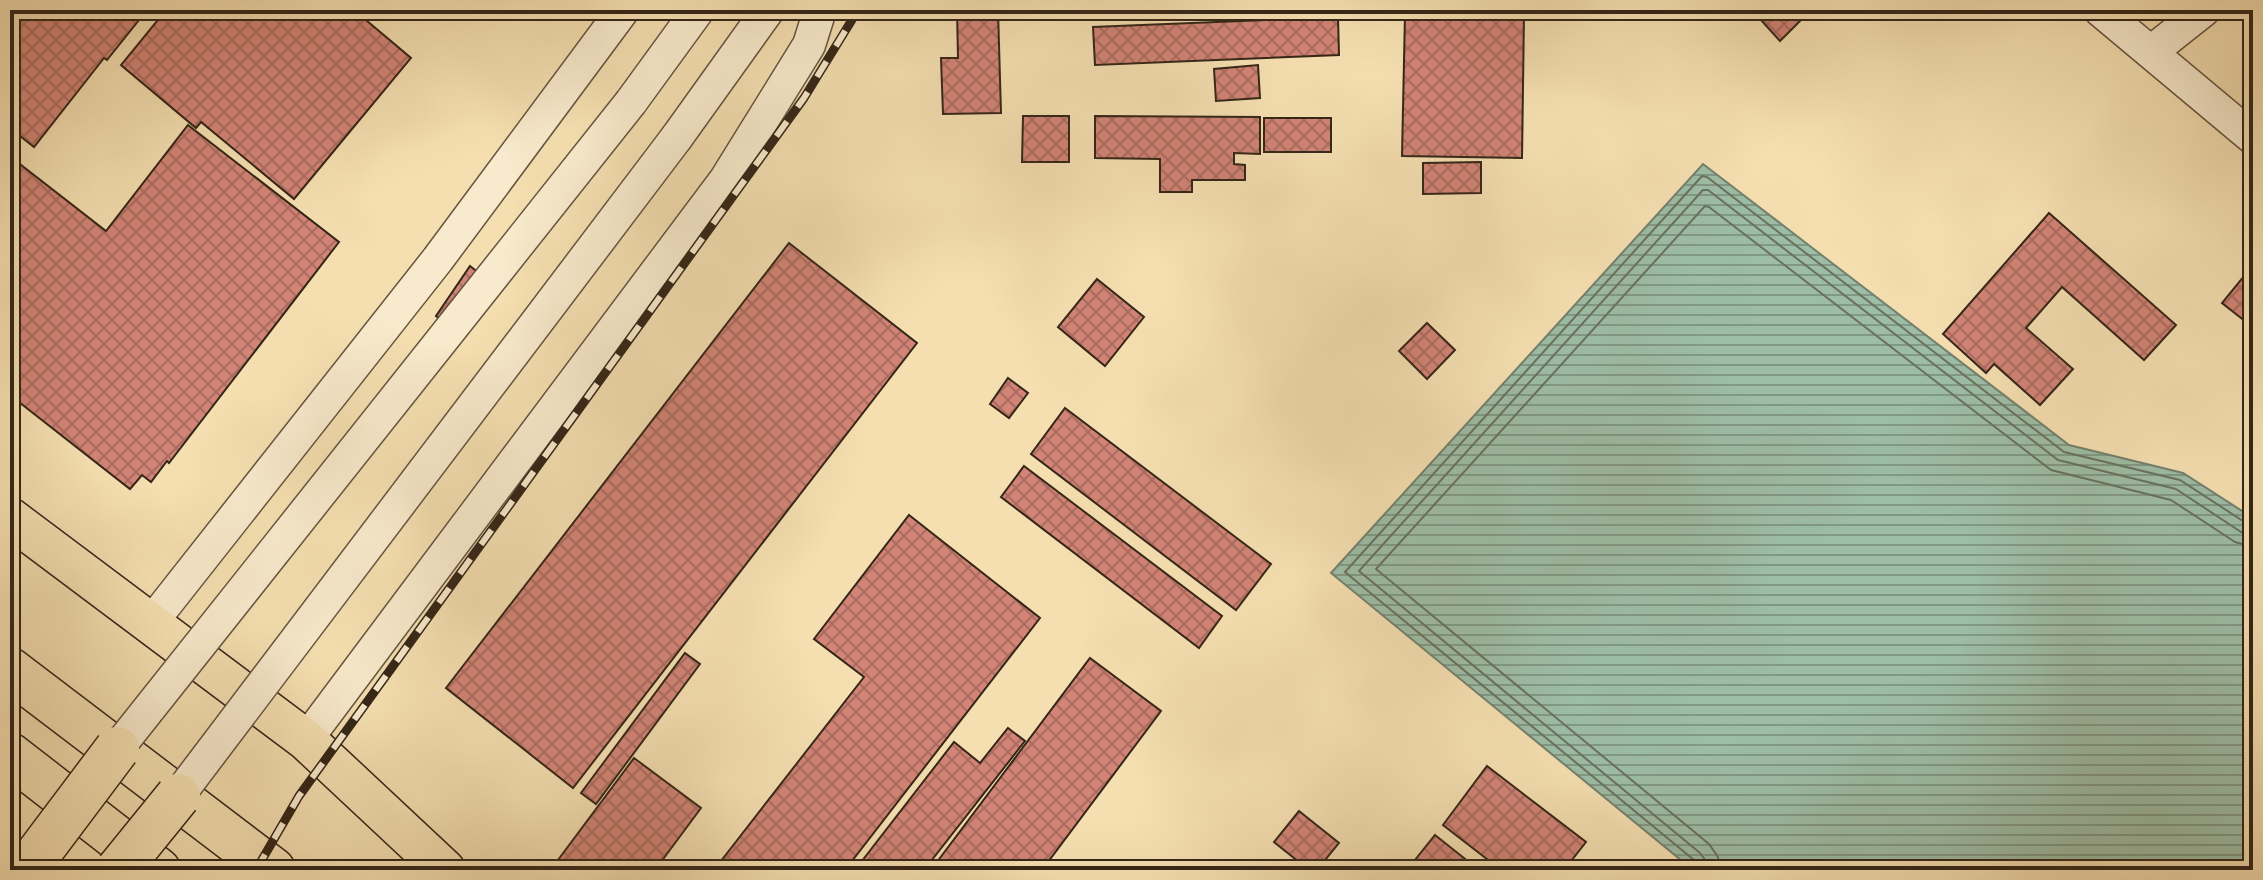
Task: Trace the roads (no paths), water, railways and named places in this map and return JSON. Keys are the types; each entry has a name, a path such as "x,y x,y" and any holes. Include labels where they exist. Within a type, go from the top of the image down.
{"highway":[{"path":"10,670 273,870"},
{"path":"26,870 117,749"},
{"path":"10,755 158,870"},
{"path":"118,870 178,796"},
{"path":"10,847 40,870"}],"main road":[{"path":"10,518 306,740 445,870"}],"street":[{"path":"151,623 438,259 623,10"},
{"path":"117,749 631,102 698,10"},
{"path":"178,796 677,137 768,10"},
{"path":"306,740 726,179 809,45 820,10"},
{"path":"2100,10 2253,138"},
{"path":"2151,52 2204,10"}],"water":[{"path":"1703,164 2069,445 2183,473 2253,518 2253,870 1693,870 1331,573"}],"railway":[{"path":"256,870 299,796 804,98 858,10"}]}
